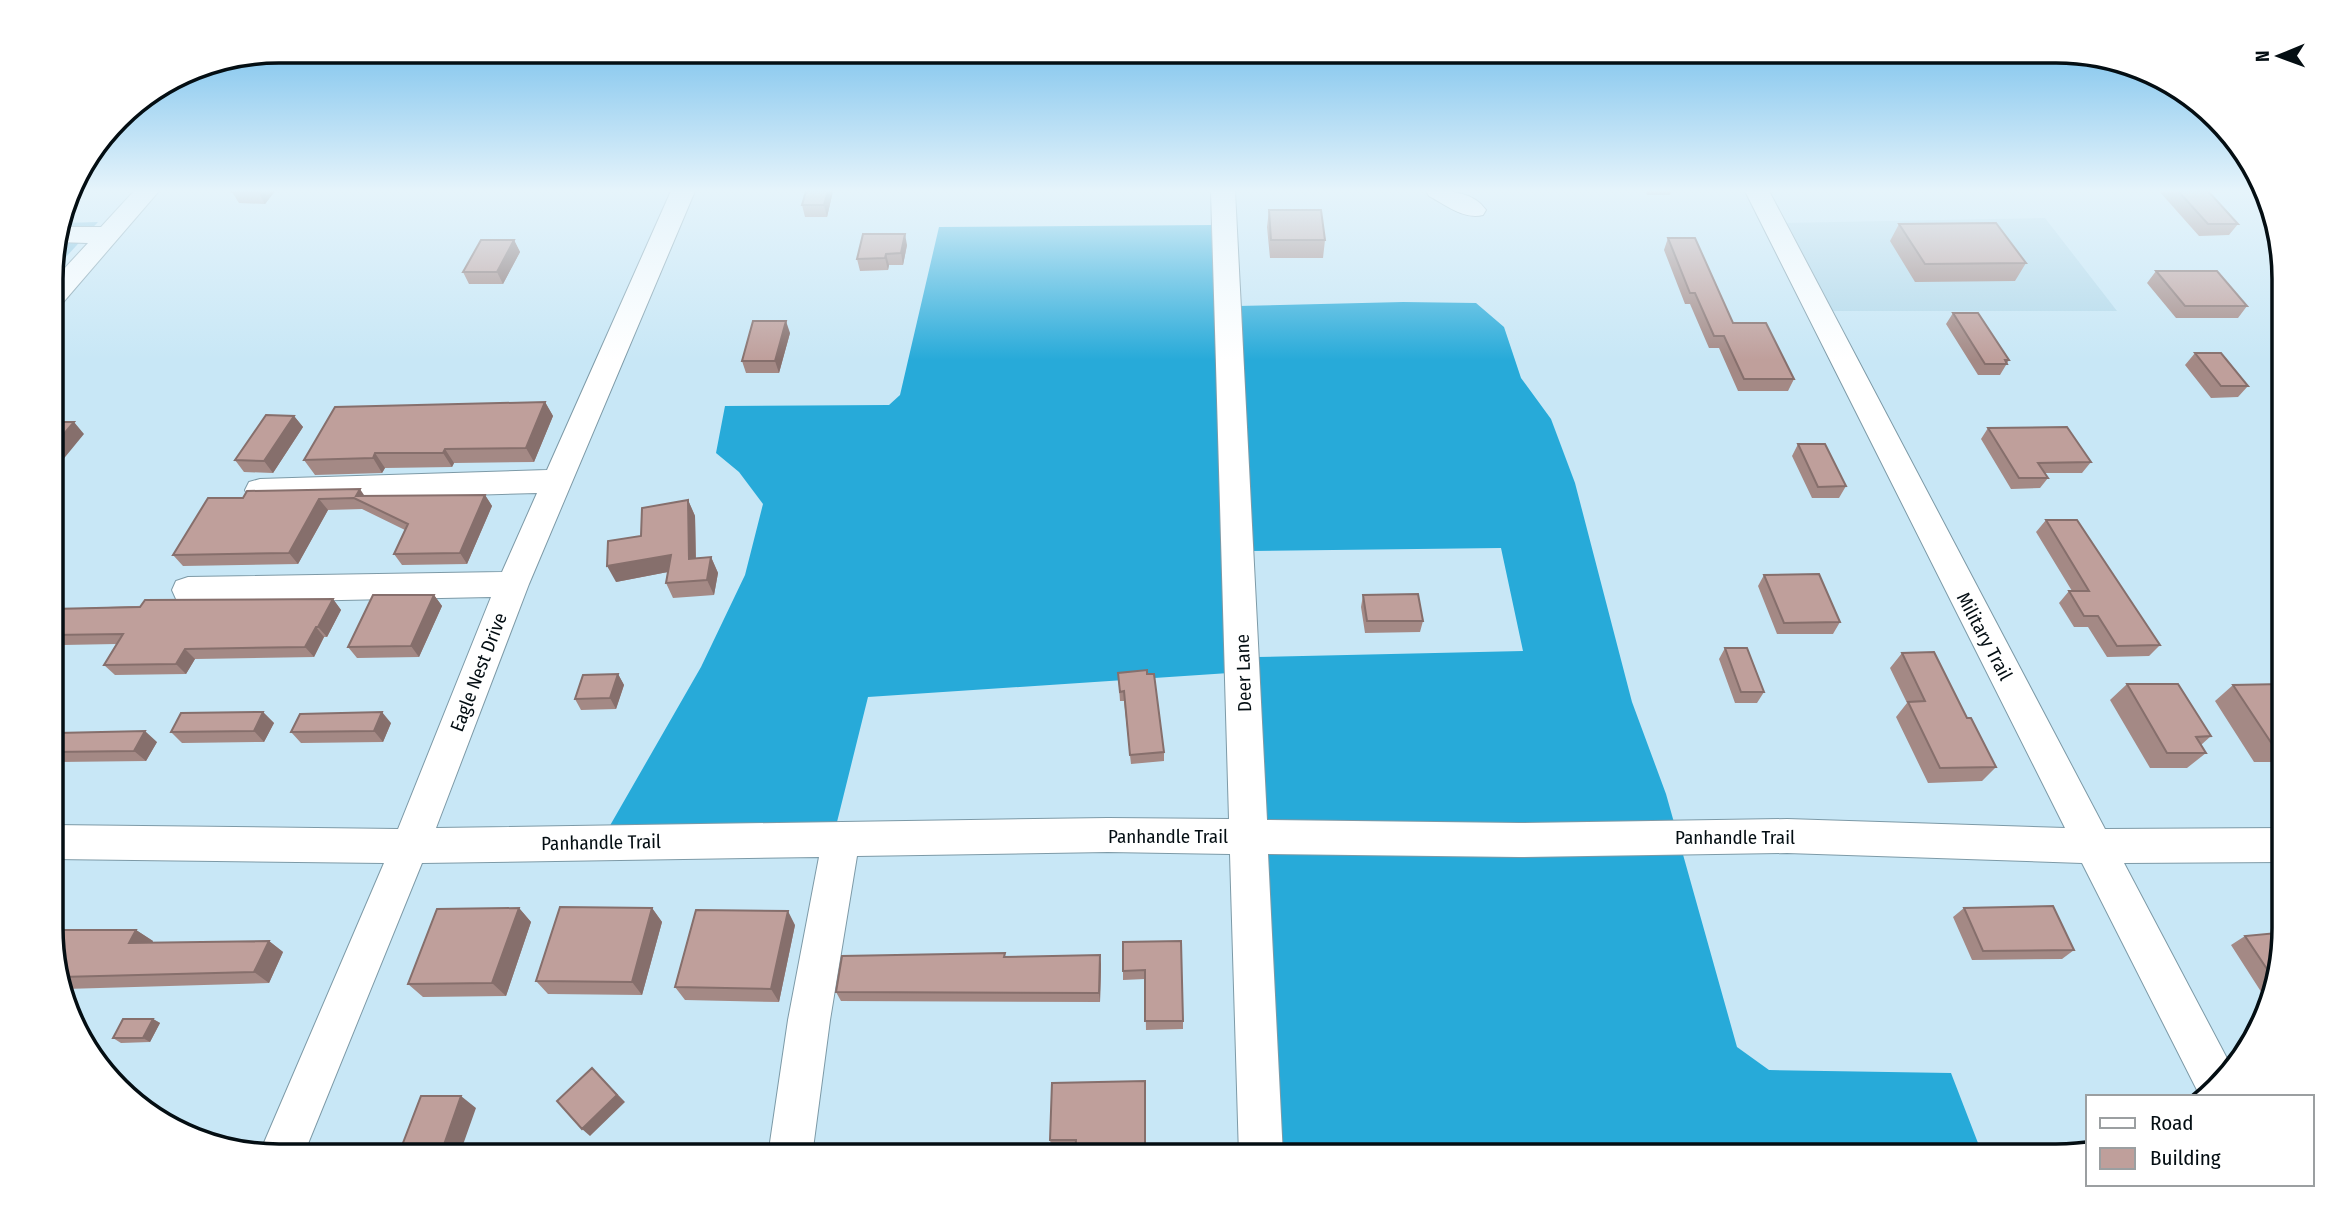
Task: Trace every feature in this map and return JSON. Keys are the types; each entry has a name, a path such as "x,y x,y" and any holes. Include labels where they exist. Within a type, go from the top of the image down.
{"street":[{"path":"63,286 97,247"},
{"name":"Eagle Nest Drive","path":"286,1144 410,846 513,584 659,247"},
{"name":"Deer Lane","path":"1225,247 1261,1144"},
{"name":"Military Trail","path":"1786,247 2212,1076"},
{"path":"260,489 559,481"},
{"path":"188,590 513,584"},
{"name":"Panhandle Trail","path":"63,842 410,846 1250,836 1519,840 1787,836 2095,846 2272,845"},
{"path":"792,1144 809,1020 841,839"}],"shaded area":[{"path":"66,247 75,247 65,258"},
{"path":"934,247 1215,247 1229,673 868,697 836,826 608,829 701,667 745,575 763,504 739,472 716,453 725,406 889,405 900,395"},
{"path":"1796,247 2068,247 2117,311 1829,311"},
{"path":"1476,303 1504,327 1521,378 1551,419 1575,483 1632,702 1675,826 1266,824 1257,657 1523,651 1501,548 1251,551 1238,306"},
{"path":"1267,849 1682,851 1737,1047 1769,1070 1951,1073 1978,1144 1279,1144"}],"building":[{"path":"477,247 510,247 497,272 463,272"},
{"path":"860,247 902,247 901,253 886,254 885,258 857,259"},
{"path":"1672,247 1699,247 1733,323 1766,323 1794,379 1744,379 1724,336 1714,336 1695,293 1690,293"},
{"path":"1914,247 2014,247 2026,263 1925,264"},
{"path":"2156,271 2217,271 2247,306 2185,306"},
{"path":"1953,313 1978,313 2009,360 2005,360 2007,364 1985,364"},
{"path":"753,321 786,321 775,361 742,361"},
{"path":"2195,353 2221,353 2248,386 2221,386"},
{"path":"545,402 526,448 445,449 443,453 375,453 373,458 304,460 335,407"},
{"path":"266,415 294,416 264,461 235,460"},
{"path":"63,422 74,422 63,435"},
{"path":"2067,427 2091,462 2038,463 2048,478 2019,478 1988,428"},
{"path":"1798,444 1825,444 1846,486 1818,487"},
{"path":"360,489 356,496 485,495 460,553 394,554 408,524 354,498 319,499 289,553 173,555 208,498 243,498 247,491"},
{"path":"688,500 689,559 711,557 707,580 666,583 671,555 607,566 608,541 641,536 642,508"},
{"path":"2046,520 2077,520 2160,645 2117,646 2098,616 2084,616 2069,591 2089,591"},
{"path":"1819,574 1840,622 1784,623 1764,575"},
{"path":"1418,594 1423,621 1367,621 1363,595"},
{"path":"373,595 434,595 411,646 348,647"},
{"path":"333,599 305,647 185,649 176,664 104,665 123,634 63,635 63,609 140,607 145,600"},
{"path":"1725,648 1747,648 1764,692 1741,692"},
{"path":"1934,652 1967,718 1971,718 1996,767 1940,768 1908,702 1925,701 1902,653"},
{"path":"1147,670 1147,674 1154,674 1164,752 1130,755 1124,691 1120,692 1118,673"},
{"path":"618,674 610,698 575,699 583,675"},
{"path":"2127,684 2178,684 2211,736 2196,737 2206,753 2167,753"},
{"path":"2272,684 2272,744 2233,685"},
{"path":"263,712 254,731 171,732 181,713"},
{"path":"382,712 374,731 291,732 300,714"},
{"path":"145,731 134,751 63,752 63,733"},
{"path":"2053,906 2074,950 1983,951 1964,908"},
{"path":"560,907 652,908 632,982 536,981"},
{"path":"519,908 492,983 408,984 437,909"},
{"path":"696,910 788,911 771,989 675,987"},
{"path":"63,930 136,930 129,943 269,941 254,972 69,977"},
{"path":"2272,934 2268,970 2245,936"},
{"path":"1181,941 1183,1021 1145,1021 1145,970 1123,971 1123,942"},
{"path":"1005,953 1004,957 1100,955 1099,993 836,992 842,956"},
{"path":"123,1019 153,1019 143,1038 113,1038"},
{"path":"592,1068 617,1095 582,1129 557,1101"},
{"path":"1145,1081 1145,1144 1076,1144 1076,1140 1050,1140 1052,1083"},
{"path":"421,1096 461,1096 444,1144 403,1144"}]}
